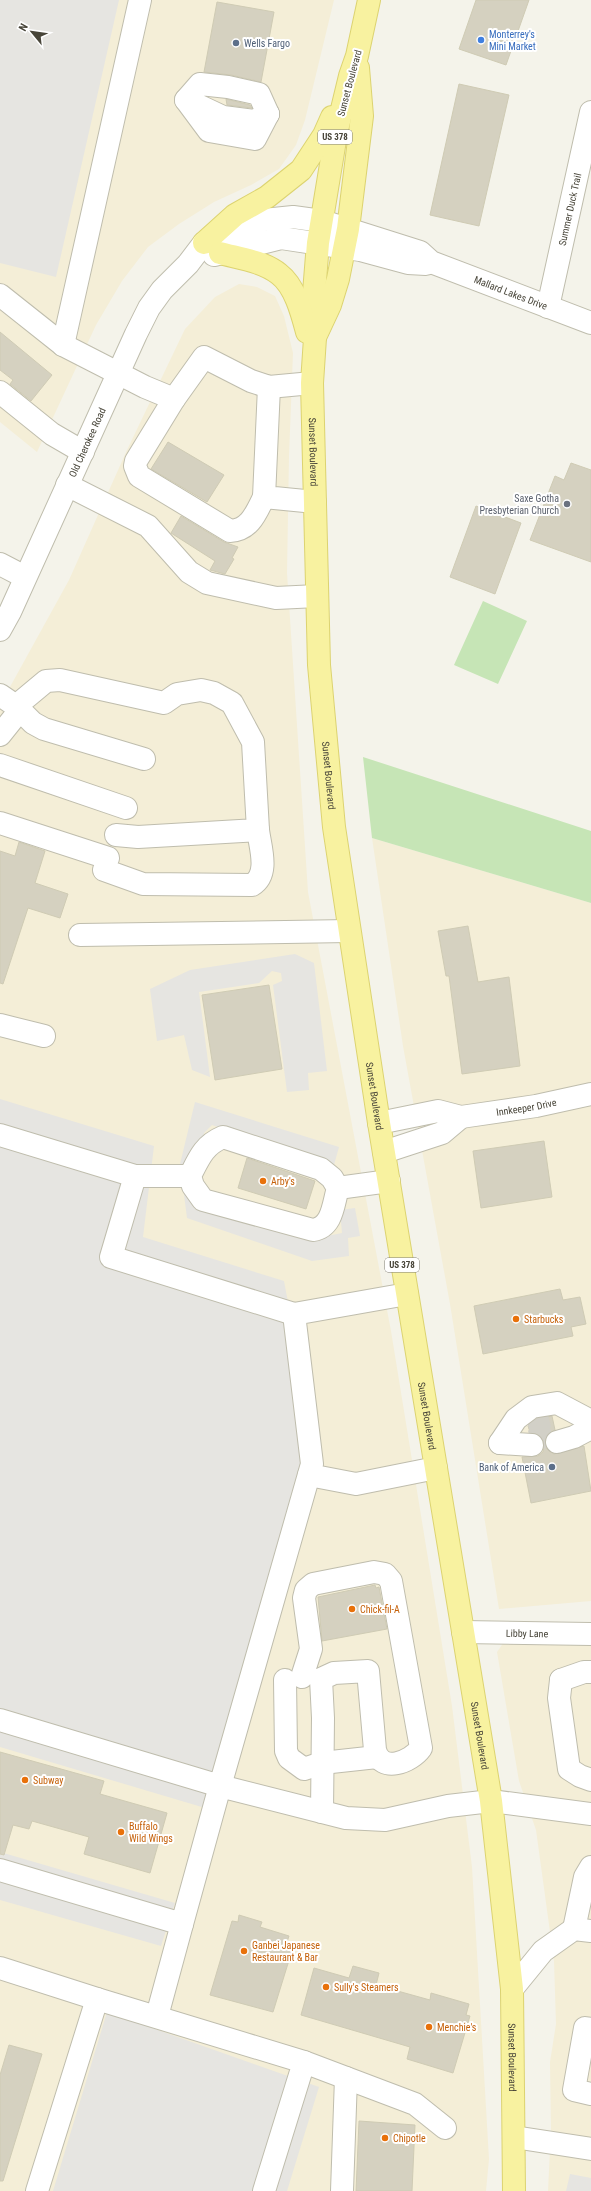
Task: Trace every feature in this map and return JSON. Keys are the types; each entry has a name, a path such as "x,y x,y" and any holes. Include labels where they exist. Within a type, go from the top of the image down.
{"main road":[{"name":"Sunset Boulevard","path":"369,0 336,134 318,243 313,305 314,348 312,383 319,665 334,827 349,931 379,1123 491,1801 512,1989 514,2191"},
{"path":"314,348 330,305 346,239 362,116 353,66"},
{"path":"314,348 302,314 289,286 279,274 262,265 212,248 235,216 267,197 301,170 324,135 353,66"}],"street":[{"path":"64,345 140,0"},
{"path":"186,100 268,114"},
{"name":"Summer Duck Trail","path":"548,307 591,112"},
{"name":"Old Cherokee Road","path":"0,630 83,452 118,372 149,308 162,290 188,264 212,248 264,220 293,217 322,221"},
{"name":"Mallard Lakes Drive","path":"322,221 360,250 408,263 425,265 431,262 591,323"},
{"name":"Old Cherokee Road","path":"212,248 281,238 318,243"},
{"name":"Mallard Lakes Drive","path":"318,243 346,239"},
{"path":"0,295 64,345 174,399"},
{"path":"269,387 264,497 245,528 230,531 139,476 135,466 136,460 174,399 204,357 251,381 269,387 312,383"},
{"path":"0,392 52,434 83,452"},
{"path":"67,485 148,526 190,572 207,583 276,598 317,596"},
{"path":"264,497 315,502"},
{"path":"0,564 25,577"},
{"path":"0,824 106,864 143,884 252,885 262,876 263,869 258,830 253,742 232,703 224,697 202,690 189,691 177,694 164,703 60,680 46,681 8,700"},
{"path":"0,735 16,715 8,700"},
{"path":"8,700 33,723 44,729 144,759"},
{"path":"0,765 126,808"},
{"path":"116,835 138,837 258,830"},
{"path":"80,935 349,931"},
{"path":"0,1026 44,1036"},
{"name":"Innkeeper Drive","path":"379,1123 438,1111 461,1117 543,1105 591,1094"},
{"path":"384,1152 442,1133 461,1117"},
{"path":"0,1135 135,1176 190,1176"},
{"path":"223,1137 321,1169 332,1178 338,1188 329,1222 321,1229 313,1230 203,1200 193,1186 190,1176 203,1150 211,1142 223,1137"},
{"path":"135,1176 111,1257 294,1314 407,1294"},
{"path":"338,1188 389,1181"},
{"path":"157,2016 220,1786 312,1464 294,1314"},
{"path":"530,1435 500,1443 516,1419 532,1407 557,1403 591,1424"},
{"path":"555,1429 591,1424"},
{"path":"309,1475 356,1484 436,1468"},
{"path":"374,1572 385,1574 390,1581 421,1748 415,1756 384,1761 322,1763 304,1769 289,1758 286,1750 311,1649 304,1598 306,1590 313,1584 374,1572"},
{"name":"Libby Lane","path":"463,1632 591,1634"},
{"path":"256,1663 303,1679 334,1673 368,1672 384,1761"},
{"path":"561,1680 584,1672 591,1672"},
{"path":"303,1679 323,1718 322,1812"},
{"path":"561,1680 591,1683"},
{"path":"561,1680 559,1698 569,1769 580,1776 591,1780"},
{"path":"0,1720 220,1786 346,1818 385,1820 448,1806 491,1801 591,1814"},
{"path":"512,1989 543,1951 583,1930 585,1877 591,1867"},
{"path":"0,1870 182,1924"},
{"path":"0,1968 304,2062 414,2104 445,2128"},
{"path":"38,2191 96,1998"},
{"path":"591,2029 586,2028 574,2090 591,2094"},
{"path":"264,2191 304,2062"},
{"path":"342,2191 346,2078"},
{"path":"514,2137 591,2149"}],"shaded area":[{"path":"0,0 334,0 305,120 296,145 279,169 251,185 214,202 179,224 148,247 122,281 96,325 37,452 0,422"},
{"path":"0,0 119,0 56,277 0,263"},
{"path":"239,284 257,287 275,296 284,316 293,353 287,573 308,892 391,1331 452,1706 472,1867 489,2159 486,2191 0,2191 0,705 69,580 127,450 185,329 215,297"},
{"path":"372,838 591,903 591,1601 499,1609 450,1304 403,1046"},
{"path":"295,954 314,963 327,1071 308,1073 309,1090 287,1092 273,985 282,981 281,973 272,971 259,983 199,992 210,1077 192,1070 184,1035 157,1041 150,989 190,970"},
{"path":"0,1099 154,1146 143,1237 284,1281 312,1429 236,1772 222,1813 0,1747"},
{"path":"195,1102 339,1147 334,1165 212,1125 204,1133 198,1166 199,1202 317,1238 342,1233 340,1210 355,1208 360,1236 348,1238 349,1256 312,1261 187,1218 180,1164"},
{"path":"504,1642 591,1644 591,2191 548,2191 551,2129 550,2062 556,2024 554,1961 536,1830 519,1781 497,1652"},
{"path":"0,1852 175,1903 161,1946 0,1900"},
{"path":"107,2012 319,2087 287,2191 53,2191"},
{"path":"570,2174 591,2178 591,2191 566,2191"}],"green space":[{"path":"483,601 527,621 498,684 454,665"},
{"path":"363,757 591,831 591,903 372,838"}],"building":[{"path":"476,0 529,0 506,65 459,49"},
{"path":"217,2 274,12 261,82 231,75 204,72"},
{"path":"459,84 509,95 479,226 430,215"},
{"path":"226,99 250,105 252,108 227,105"},
{"path":"0,332 52,375 31,401 10,384 13,380 0,370"},
{"path":"168,442 224,475 207,502 151,469"},
{"name":"Saxe Gotha Presbyterian Church","path":"571,463 591,470 591,562 530,540 555,476 564,480"},
{"path":"476,506 521,523 495,594 450,577"},
{"path":"181,516 224,542 238,547 232,558 234,559 225,574 210,570 215,561 171,533"},
{"path":"19,842 45,851 35,883 68,894 60,918 28,908 3,984 0,983 0,851 15,856"},
{"path":"468,926 478,982 509,977 520,1066 462,1074 449,976 446,976 438,931"},
{"path":"269,985 282,1069 215,1080 202,995"},
{"path":"544,1141 552,1197 481,1208 473,1151"},
{"path":"247,1158 315,1181 306,1209 238,1188"},
{"path":"560,1289 563,1300 580,1297 586,1324 571,1327 573,1336 483,1354 474,1306"},
{"path":"552,1416 555,1430 548,1434 545,1439 545,1446 554,1454 584,1446 591,1491 531,1503 522,1457 538,1456 543,1452 544,1445 539,1435 530,1432 528,1426 537,1419"},
{"name":"Chick-fil-A","path":"375,1585 376,1588 379,1587 387,1629 322,1641 318,1597"},
{"path":"0,1752 104,1781 100,1794 167,1813 150,1873 84,1854 89,1837 32,1821 29,1829 13,1825 4,1855 0,1854"},
{"path":"239,1915 262,1922 260,1927 289,1936 287,1942 294,1944 273,2012 210,1995 232,1921 238,1922"},
{"path":"353,1966 379,1973 376,1985 430,2000 431,1993 469,2004 466,2015 470,2016 453,2073 407,2059 410,2047 301,2015 314,1968 349,1978"},
{"path":"9,2045 42,2054 3,2181 0,2181 0,2075"},
{"path":"359,2121 415,2125 412,2191 356,2191"}],"tunnel":[{"path":"527,1422 552,1415"},
{"path":"531,1441 555,1434"}],"place":[{"name":"Monterrey's Mini Market","path":"481,40"},
{"name":"Wells Fargo","path":"236,43"},
{"name":"Saxe Gotha Presbyterian Church","path":"567,504"},
{"name":"Arby's","path":"263,1181"},
{"name":"Starbucks","path":"516,1319"},
{"name":"Bank of America","path":"552,1467"},
{"name":"Chick-fil-A","path":"352,1609"},
{"name":"Subway","path":"25,1780"},
{"name":"Buffalo Wild Wings","path":"121,1832"},
{"name":"Ganbei Japanese Restaurant & Bar","path":"244,1951"},
{"name":"Sully's Steamers","path":"326,1987"},
{"name":"Menchie's","path":"429,2027"},
{"name":"Chipotle","path":"385,2138"}]}
